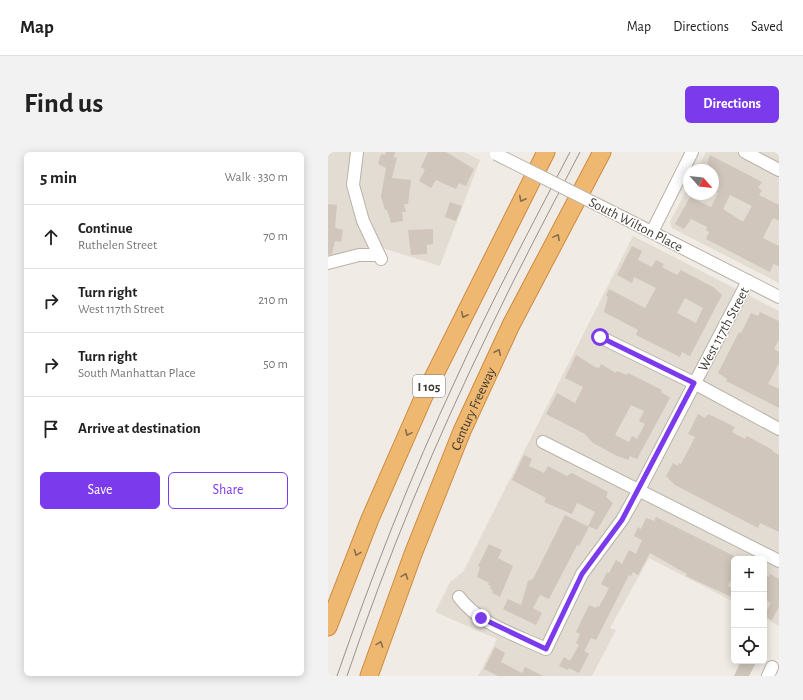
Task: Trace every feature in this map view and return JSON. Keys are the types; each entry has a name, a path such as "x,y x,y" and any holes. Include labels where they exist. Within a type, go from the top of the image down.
{"highway":[{"name":"I 105","path":"328,627 370,519 424,396 546,152"},
{"name":"Century Freeway","path":"369,676 413,554 462,431 511,325 602,152"}],"street":[{"path":"328,263 359,255 380,257 363,221 352,185 357,152"},
{"path":"652,232 692,152"},
{"path":"745,152 779,170"},
{"name":"South Wilton Place","path":"494,153 779,297"},
{"name":"West 117th Street","path":"459,597 467,607 481,618 546,649 582,574 622,520 639,490 748,281"},
{"path":"600,337 694,383 779,429"},
{"path":"543,442 779,561"}],"shaded area":[{"path":"328,152 464,152 480,160 440,266 376,246 328,256"},
{"path":"706,152 779,152 779,283 672,228 670,222 683,197 683,200 719,200 719,164 700,164"},
{"path":"633,236 779,311 779,626 767,620 767,556 731,556 731,600 649,558 610,628 616,630 592,676 478,676 497,639 435,612 450,582 463,572"}],"building":[{"path":"386,152 395,152 394,157 397,158 392,178 411,180 408,204 404,204 406,212 402,212 403,221 391,223 381,196 386,168 378,164 381,154 385,155"},
{"path":"428,152 446,152 474,169 466,186 459,183 456,189 436,180 431,188 419,181 425,170 421,167"},
{"path":"710,155 762,182 758,188 762,190 759,195 779,205 779,221 773,218 763,238 779,246 779,266 773,264 770,272 706,239 709,232 706,230 707,227 691,219 684,229 675,224 688,200 696,200 711,207 714,200 719,200 719,164 707,163","holes":["730,195 752,206 743,222 723,209"]},
{"path":"450,202 462,206 456,221 445,217"},
{"path":"328,204 337,205 335,228 343,230 341,242 335,241 332,254 328,255"},
{"path":"433,229 433,244 427,245 427,254 411,255 408,230"},
{"path":"632,246 642,251 638,260 652,267 656,260 664,264 662,267 677,275 681,270 713,287 722,295 690,356 682,352 680,357 636,335 638,330 604,312 608,297 606,296 609,289 645,308 656,288 634,277 632,283 617,275","holes":["685,298 703,308 696,323 677,313"]},
{"path":"760,312 779,321 779,340 774,349 779,352 779,363 768,384 779,389 779,408 726,381 727,379 718,373 739,332 741,333 751,313 758,316"},
{"path":"576,355 595,367 599,368 601,364 616,373 617,371 627,375 628,373 662,390 661,392 670,398 637,459 630,456 628,460 617,456 593,443 585,434 546,414 557,393 575,403 583,387 565,378","holes":["631,405 644,411 639,421 645,424 637,439 632,436 629,442 615,435"]},
{"path":"698,414 705,418 708,414 735,427 732,432 745,439 747,436 773,450 772,451 779,455 779,532 760,523 758,528 675,485 666,476 673,463 678,466 679,463 681,464 695,437 688,434"},
{"path":"524,455 532,459 529,466 544,473 548,466 567,476 572,473 608,492 606,497 613,503 597,530 588,526 595,512 577,503 572,514 544,502 546,498 512,480"},
{"path":"565,515 589,527 579,546 577,545 549,599 540,595 533,608 542,613 536,625 503,609 508,599 521,605 528,581 533,579"},
{"path":"656,517 734,556 731,556 731,580 728,586 731,588 731,597 686,576 687,574 650,553 638,575 633,572 631,576 629,575 596,640 591,638 584,651 589,654 579,673 569,668 568,670 559,666 564,657 570,661 579,645 576,643 580,634 576,632 589,605 596,608 597,606 599,607 609,588 601,584 607,572 609,573 616,560 622,564 629,550 636,554 642,540 634,536 638,527 641,529 646,518 654,521"},
{"path":"489,544 502,550 498,558 513,566 500,597 492,593 493,590 490,589 491,586 488,585 489,583 477,577 480,567 478,566"},
{"path":"770,574 779,579 779,607 772,620 767,618 767,610 771,603 767,601 767,576 769,577"},
{"path":"495,647 505,653 501,662 522,673 525,667 543,676 498,676 484,669"},
{"path":"740,664 755,664 749,676 734,676"}],"tram line":[{"path":"337,676 364,600 439,415 497,293 570,152"},
{"path":"347,676 362,631 413,499 451,412 512,283 580,152"}],"route":[{"path":"481,618 546,649 561,621 582,574 622,520 694,383 600,337"}]}
